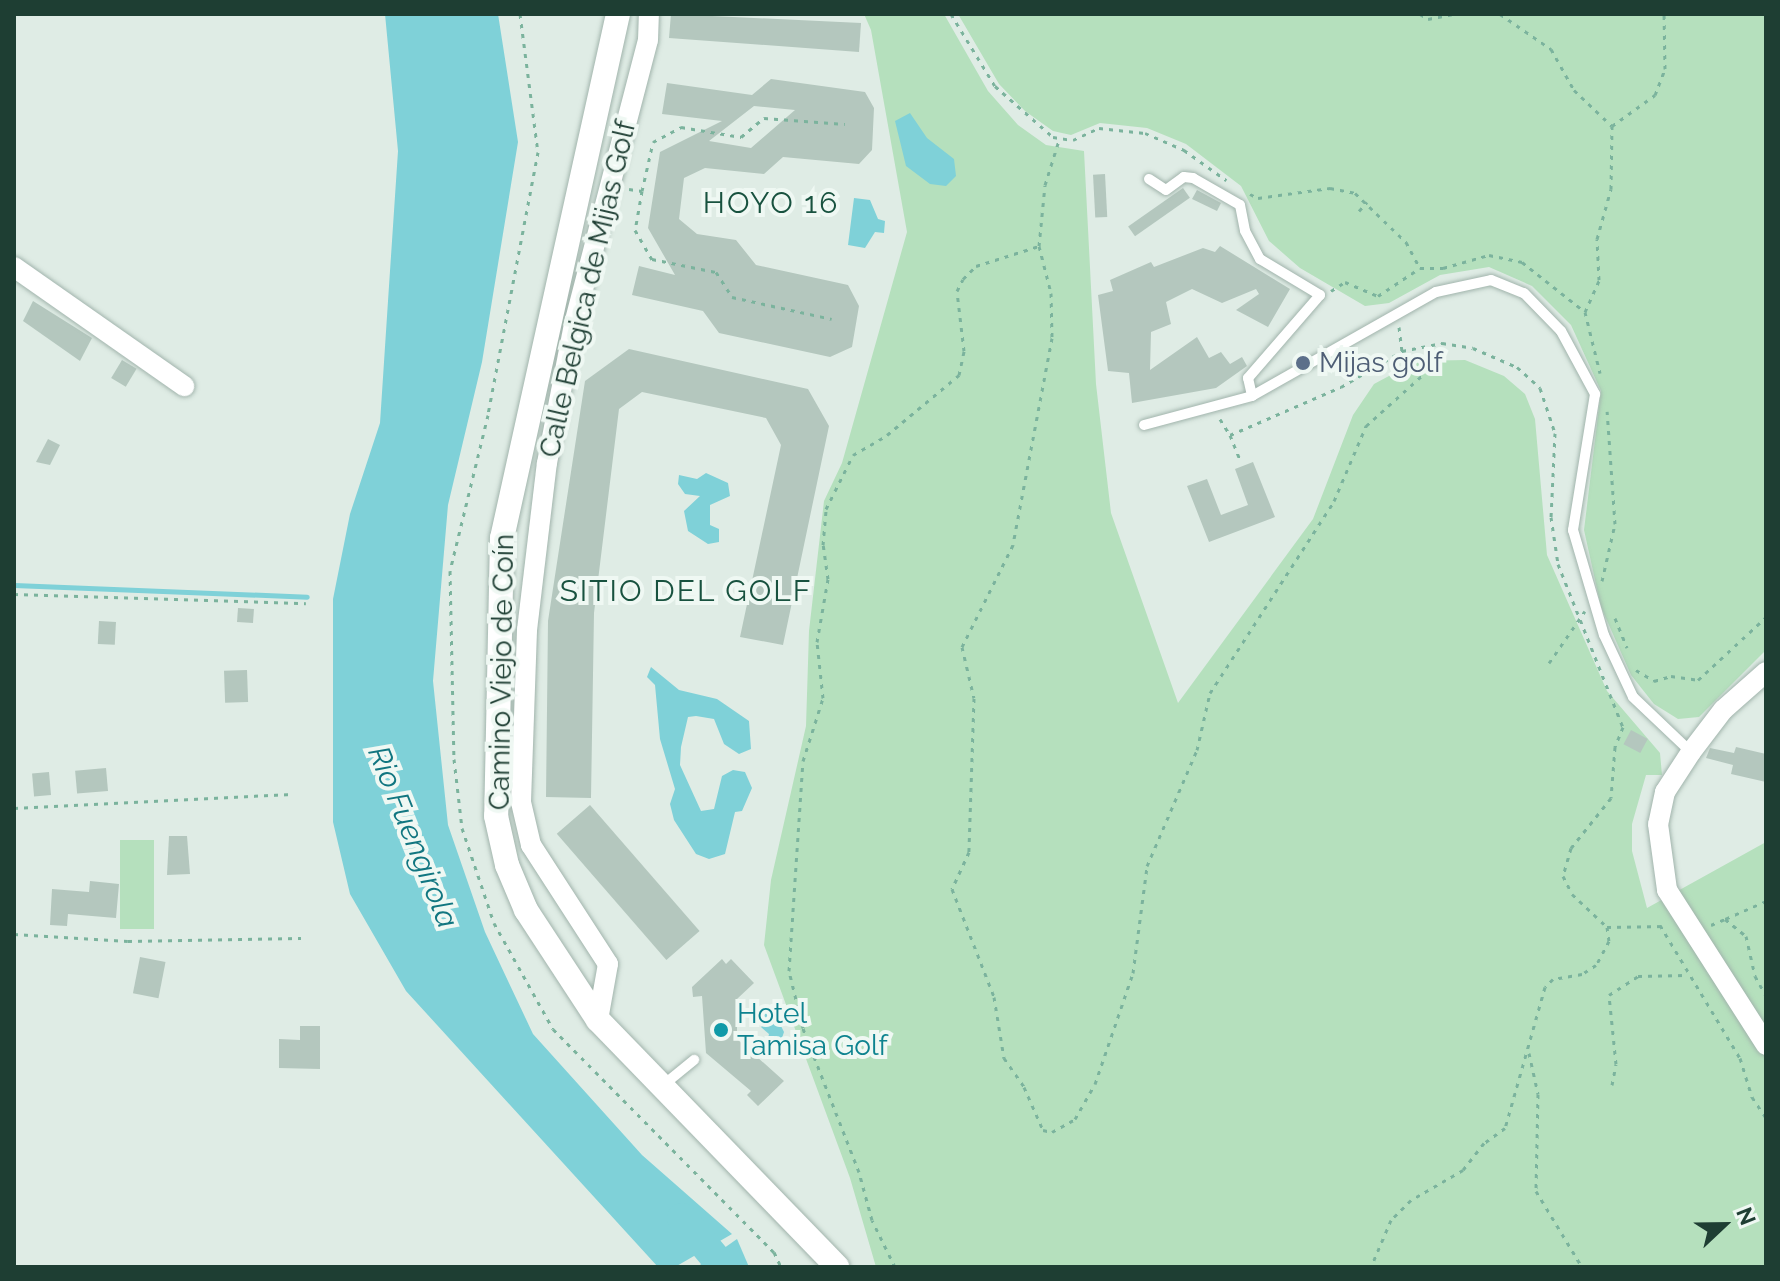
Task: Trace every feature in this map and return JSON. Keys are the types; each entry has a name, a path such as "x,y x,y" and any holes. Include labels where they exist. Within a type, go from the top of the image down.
{"street":[{"name":"Camino Viejo de Coín","path":"618,14 543,336 502,538 496,816 507,865 526,910 598,1020 660,1088 765,1187 837,1267"},
{"name":"Calle Belgica de Mijas Golf","path":"598,1020 608,964 531,845 521,802 527,630 547,463 569,323 648,40 649,14"},
{"path":"14,267 184,386"},
{"path":"543,336 569,323 552,300"},
{"path":"1766,672 1723,710 1691,752 1665,792 1658,824 1659,859 1667,890 1687,927 1766,1045"}],"lane":[{"path":"1149,179 1166,190 1184,177 1193,178 1240,205 1245,231 1260,259 1320,295 1248,378 1252,396"},
{"path":"1144,425 1214,409 1252,396 1436,292 1491,280 1524,293 1561,331 1595,394 1575,502 1573,530 1584,573 1633,697 1691,752"},
{"path":"660,1088 694,1060"}],"path":[{"path":"951,14 995,86 1021,114 1059,139 1073,140 1099,128 1145,133 1184,150 1235,187"},
{"path":"1420,14 1428,19 1454,14"},
{"path":"1500,14 1551,49 1574,90 1612,126 1611,189 1597,239 1599,280 1585,312"},
{"path":"1612,126 1655,95 1665,69 1664,14"},
{"path":"832,319 732,297 716,272 652,259 635,230 653,142 681,127 741,137 764,118 845,124"},
{"path":"1059,139 1045,185 1039,246 1051,293 1048,368 1013,545 962,647 974,698 969,852 952,889 994,997 1004,1058 1024,1087 1043,1130 1052,1132 1075,1119 1095,1084 1133,973 1147,866 1197,750 1210,693 1334,501 1366,426 1436,363 1442,343"},
{"path":"610,185 642,191"},
{"path":"1247,193 1258,198 1345,189 1368,202 1406,242 1420,268"},
{"path":"1359,211 1368,202"},
{"path":"895,1267 872,1220 859,1172 803,1028 789,971 803,761 823,698 817,642 828,579 823,545 826,509 853,455 887,435 959,375 964,351 957,291 963,279 976,266 1039,246"},
{"path":"1330,292 1345,282 1378,296 1420,268 1443,268 1474,256 1506,257 1539,272 1585,312 1601,376"},
{"path":"1398,315 1402,351"},
{"path":"1230,435 1341,387 1402,351 1442,343 1473,348 1517,367 1540,388 1555,433 1551,517 1558,564 1623,727 1615,747 1611,798 1571,848 1563,876 1572,894 1607,927 1609,941 1596,965 1545,987 1505,1128 1484,1143 1463,1170 1411,1200 1391,1220 1371,1267"},
{"path":"1601,585 1615,524 1606,400"},
{"path":"1214,409 1230,435 1240,460"},
{"path":"14,594 306,603"},
{"path":"1613,613 1635,670 1654,681 1671,676 1698,680 1712,672 1766,617"},
{"path":"1549,663 1578,615"},
{"path":"14,808 293,794"},
{"path":"1766,901 1725,919 1746,936 1755,976 1766,996"},
{"path":"1660,925 1740,1058 1752,1097 1766,1118"},
{"path":"14,934 128,941 301,938"},
{"path":"1612,1085 1616,1053 1609,995 1638,976 1688,974"},
{"path":"1528,1052 1538,1094 1536,1191 1582,1267"}],"green space":[{"path":"864,14 944,14 988,91 1018,125 1046,145 1084,151 1096,384 1111,513 1178,703 1313,519 1353,415 1374,384 1417,361 1465,360 1504,376 1525,394 1535,419 1547,555 1607,691 1660,753 1662,775 1646,775 1632,824 1632,851 1647,908 1766,842 1766,1267 876,1267 850,1178 764,945 771,880 806,726 809,631 824,501 842,463 907,232 871,30"},
{"path":"958,14 1766,14 1766,650 1699,717 1678,719 1654,704 1631,675 1601,607 1584,530 1601,391 1571,325 1532,286 1489,267 1440,275 1389,303 1365,306 1300,268 1269,241 1241,186 1186,144 1147,128 1100,123 1071,135 1053,131 1025,111 999,84"},
{"path":"120,840 154,840 154,929 120,929"}],"water":[{"path":"385,14 498,14 518,142 482,362 448,505 433,681 448,825 485,932 533,1034 642,1155 732,1234 675,1267 658,1267 406,991 350,894 333,822 333,599 350,514 380,423 398,151"},
{"path":"910,113 927,138 954,159 956,176 946,186 930,184 906,166 895,121"},
{"path":"854,198 870,200 878,219 885,221 884,233 875,232 865,248 848,245"},
{"path":"706,473 728,483 730,496 710,505 710,525 719,529 719,542 708,544 688,531 684,511 700,496 685,494 678,484 679,475 697,479"},
{"path":"651,667 679,690 717,699 749,721 751,749 739,754 724,744 714,719 696,716 688,717 681,747 680,765 701,811 714,809 722,776 733,770 745,772 752,788 742,811 735,812 725,854 709,859 696,854 674,820 670,804 675,789 660,739 655,685 647,677"},
{"path":"764,1007 774,1012 784,1032 779,1047 767,1042 769,1034 761,1027 765,1023 756,1015"},
{"path":"737,1239 749,1267 697,1267"}],"building":[{"path":"671,14 861,23 859,52 669,38"},
{"path":"771,79 865,92 874,108 872,150 859,164 783,157 764,174 705,168 684,178 679,219 697,234 736,240 756,265 848,285 859,306 852,347 830,357 719,333 703,311 632,295 639,266 675,275 648,228 660,152 722,121 662,114 667,83 752,95","holes":["754,106 795,110 751,148 709,141"]},
{"path":"1105,174 1107,217 1095,218 1093,175"},
{"path":"1183,188 1190,198 1135,236 1128,226"},
{"path":"1197,190 1221,203 1217,211 1192,199"},
{"path":"1220,246 1290,289 1268,327 1236,310 1259,294 1256,289 1222,303 1192,289 1166,302 1171,324 1151,332 1150,370 1197,337 1209,358 1221,352 1230,364 1242,357 1247,366 1216,388 1132,403 1129,373 1108,371 1098,295 1113,291 1110,280 1151,262 1154,267 1203,248 1215,252"},
{"path":"33,301 92,338 80,361 23,321"},
{"path":"629,349 808,389 829,426 783,645 740,637 781,445 766,418 642,392 619,409 594,613 591,798 546,797 548,621 585,381"},
{"path":"122,360 137,369 126,387 111,378"},
{"path":"48,439 60,445 50,465 36,462"},
{"path":"1253,462 1275,517 1209,542 1187,486 1207,479 1221,515 1248,505 1235,469"},
{"path":"238,608 254,609 253,623 237,622"},
{"path":"99,621 116,622 115,645 98,644"},
{"path":"247,670 248,702 225,703 224,671"},
{"path":"1631,730 1648,739 1640,753 1623,744"},
{"path":"1736,747 1766,754 1766,782 1731,774 1733,765 1706,758 1710,748 1734,753"},
{"path":"106,768 108,791 77,794 75,771"},
{"path":"49,772 51,795 34,796 32,773"},
{"path":"590,805 700,931 666,960 557,834"},
{"path":"169,836 187,836 190,874 167,875"},
{"path":"90,881 119,884 116,918 68,914 67,926 50,925 52,889 89,892"},
{"path":"140,957 166,962 158,998 133,993"},
{"name":"Hotel Tamisa Golf","path":"722,959 726,964 731,959 754,983 737,999 737,1039 784,1081 758,1106 747,1095 751,1091 706,1053 702,996 693,997 692,987"},
{"path":"300,1026 320,1026 320,1069 279,1068 279,1039 300,1040"}],"waterway":[{"path":"14,585 307,597"},
{"name":"Rio Fuengirola","path":"682,1218 723,1267"}],"place":[{"name":"Mijas golf","path":"1303,363"},
{"name":"Hotel Tamisa Golf","path":"721,1030"}],"district":[{"name":"HOYO 16","path":"771,203"},
{"name":"SITIO DEL GOLF","path":"686,591"}]}
